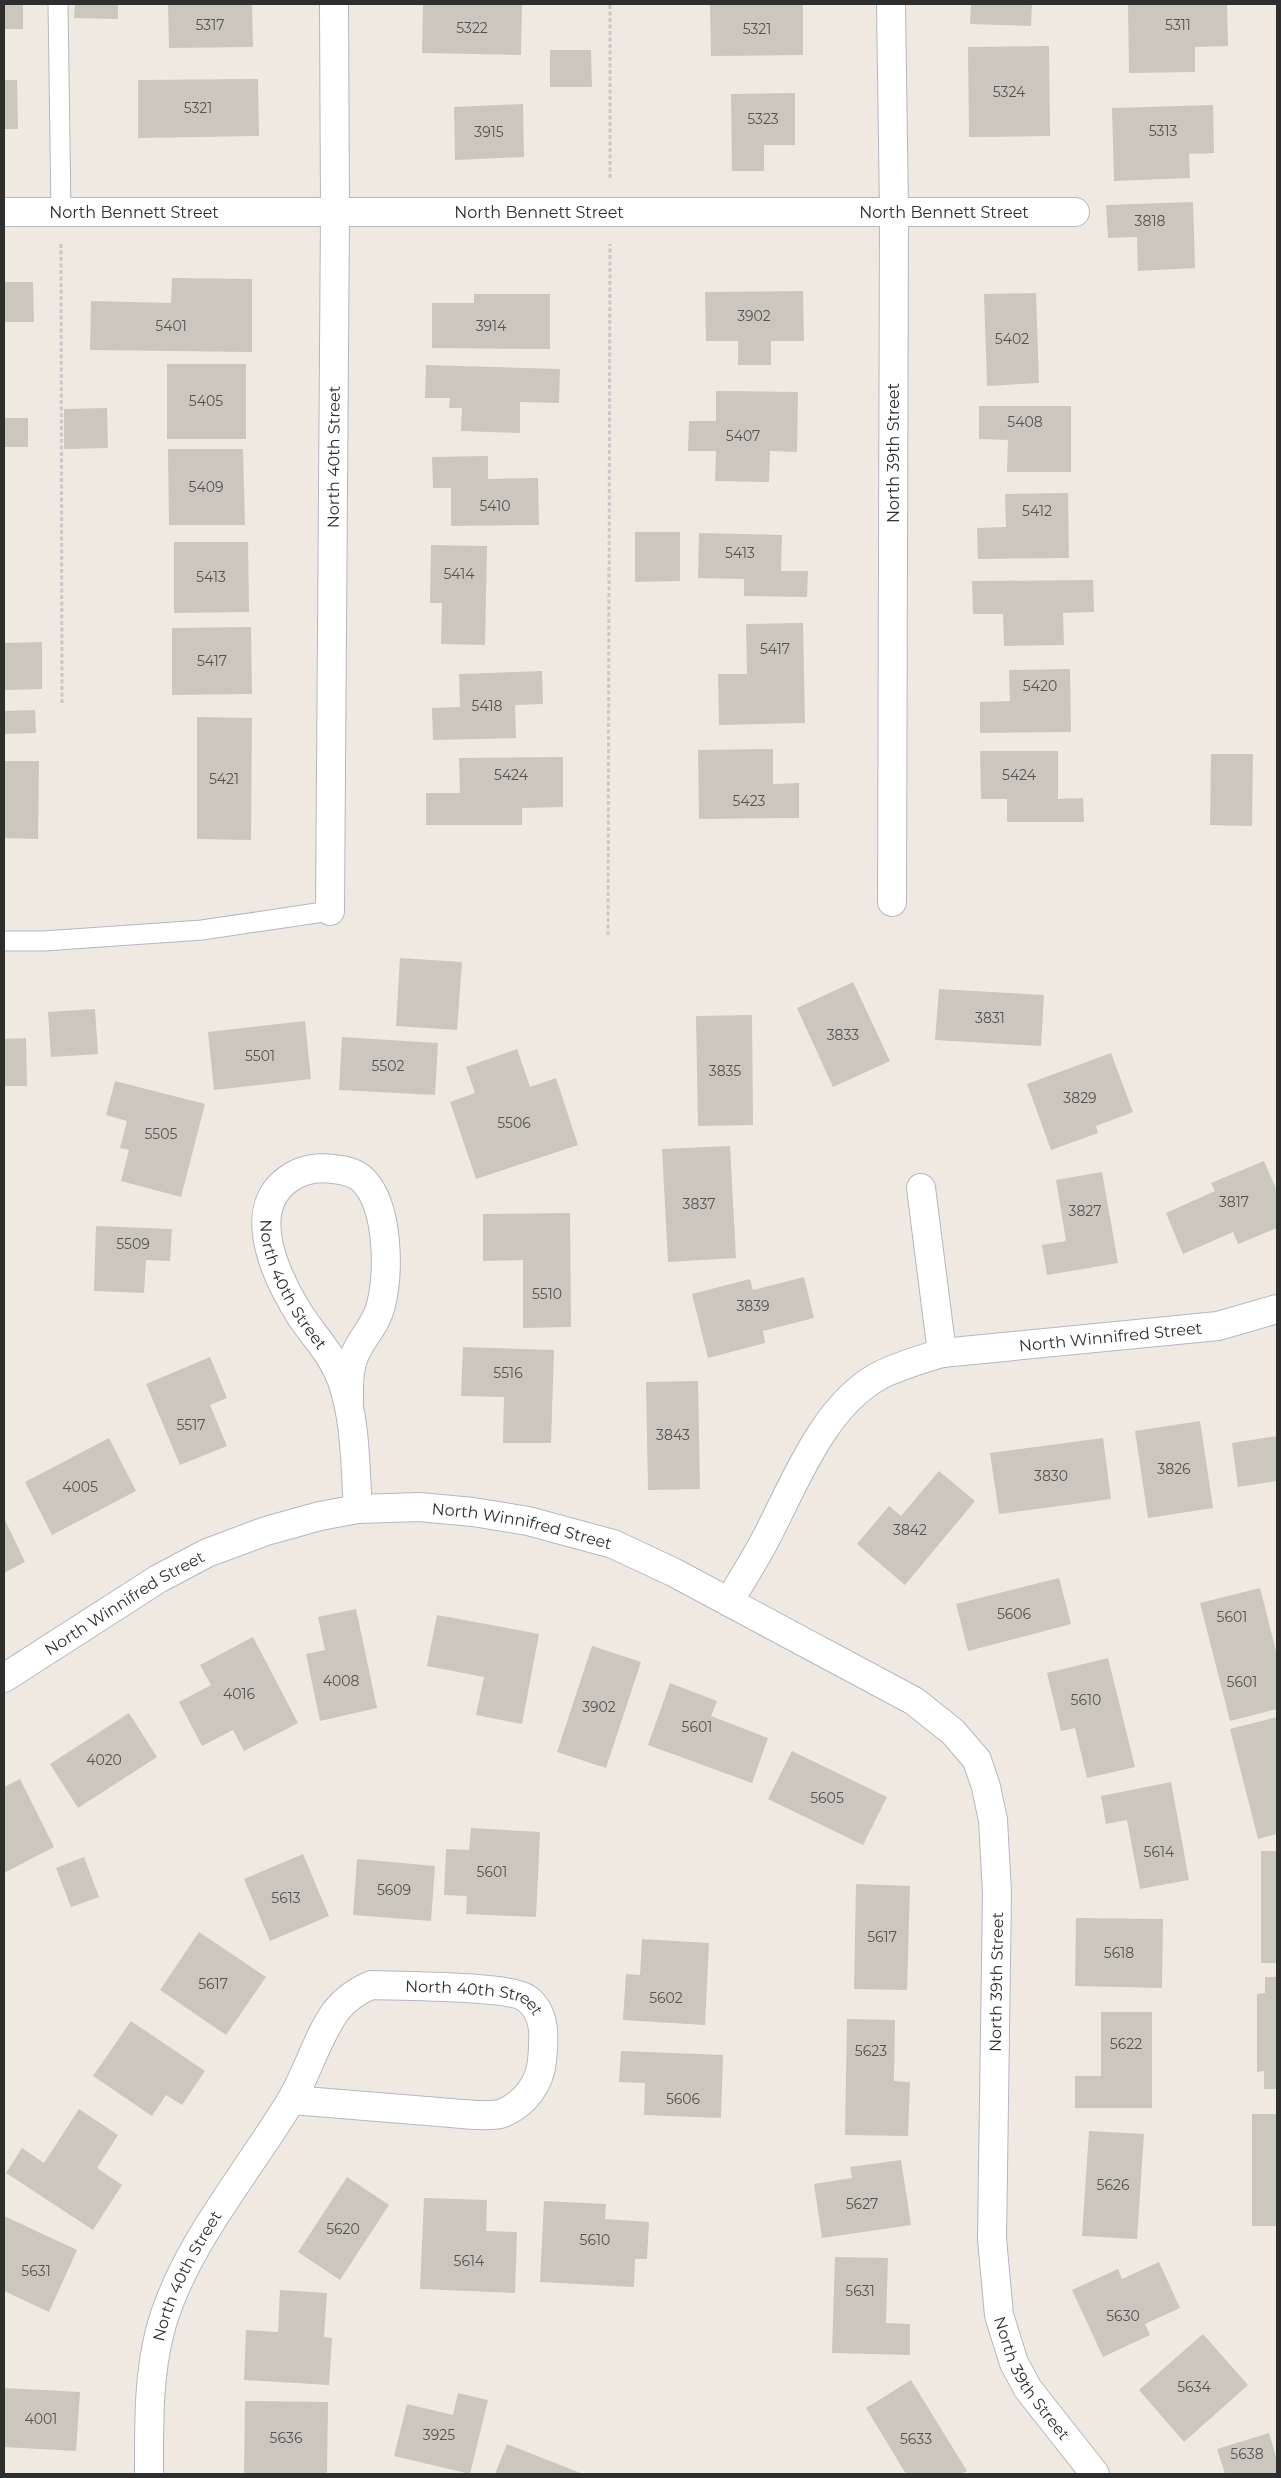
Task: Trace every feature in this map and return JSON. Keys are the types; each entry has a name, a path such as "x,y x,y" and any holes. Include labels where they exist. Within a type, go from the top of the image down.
{"street":[{"name":"North 40th Street","path":"330,911 336,212 334,4"},
{"name":"North 39th Street","path":"890,4 894,212 892,902"},
{"name":"North Bennett Street","path":"4,212 1075,212"},
{"name":"North 40th Street","path":"349,1404 330,1354 300,1315 290,1297 270,1253 267,1240 268,1212 274,1194 293,1175 319,1169 345,1171 364,1180 374,1197 384,1234 386,1267 381,1304 378,1315 356,1352 351,1367 349,1404 358,1509"},
{"path":"921,1188 942,1354"},
{"name":"North Winnifred Street","path":"4,1678 158,1580 207,1553 266,1531 320,1516 358,1509 419,1507 473,1512 528,1521 574,1532 613,1544 729,1602 763,1544 806,1460 834,1416 851,1398 876,1377 906,1364 942,1354 1208,1327 1277,1309"},
{"name":"North 39th Street","path":"729,1602 914,1701 953,1732 976,1760 986,1787 993,1820 997,1893 992,2240 999,2315 1014,2363 1028,2389 1095,2474"},
{"name":"North 40th Street","path":"148,2474 150,2404 160,2332 176,2288 196,2248 292,2100 312,2052 336,2010 354,1992 372,1984 496,1990 526,1997 537,2013 544,2029 541,2068 537,2083 525,2098 503,2113 472,2114 292,2100"}],"lane":[{"path":"58,4 61,212"},
{"path":"4,941 202,930 330,911"}],"path":[{"path":"608,934 610,4"},
{"path":"61,212 62,704"}],"building":[{"path":"4,4 23,4 23,29 4,29"},
{"path":"75,4 118,4 118,19 74,18"},
{"path":"168,4 252,4 253,47 169,48"},
{"path":"423,4 522,4 521,55 422,53"},
{"path":"710,4 803,4 803,55 711,56"},
{"path":"971,4 1032,4 1031,26 970,24"},
{"path":"1128,4 1227,4 1228,46 1195,47 1195,72 1129,73"},
{"path":"1049,46 1050,136 969,137 968,47"},
{"path":"550,50 591,50 592,87 550,87"},
{"path":"258,79 259,136 138,138 138,80"},
{"path":"4,80 17,80 18,129 4,129"},
{"path":"795,93 795,145 764,145 764,171 732,171 731,94"},
{"path":"523,104 524,157 455,160 454,107"},
{"path":"1213,105 1214,153 1189,154 1190,178 1114,181 1112,108"},
{"path":"1193,202 1195,268 1138,271 1137,237 1108,238 1106,205"},
{"path":"172,278 252,279 252,352 90,350 91,301 171,303"},
{"path":"4,282 33,282 34,322 4,322"},
{"path":"803,291 804,341 771,341 771,365 738,365 738,341 706,341 705,292"},
{"path":"1036,293 1039,383 987,386 984,294"},
{"path":"474,294 550,294 550,349 432,348 432,303 474,303"},
{"path":"167,364 246,364 246,439 167,439"},
{"path":"426,365 560,369 559,403 520,402 520,433 461,431 462,408 449,408 450,398 425,398"},
{"path":"716,391 798,392 797,452 770,451 769,482 715,481 716,451 688,451 689,421 716,421"},
{"path":"979,406 1071,406 1071,472 1007,472 1008,440 979,439"},
{"path":"107,408 108,448 64,449 64,409"},
{"path":"4,418 28,418 28,447 4,447"},
{"path":"168,449 243,449 245,525 169,525"},
{"path":"488,456 488,479 538,478 539,525 451,526 451,488 433,488 432,457"},
{"path":"1068,493 1069,558 978,559 977,528 1006,527 1005,494"},
{"path":"635,532 680,532 680,581 635,582"},
{"path":"699,533 782,535 781,571 808,571 807,597 744,596 744,579 698,578"},
{"path":"174,542 248,542 249,612 174,613"},
{"path":"431,545 487,546 485,645 441,644 442,603 430,603"},
{"path":"1093,580 1094,612 1063,613 1064,645 1004,646 1003,614 973,614 972,581"},
{"path":"803,623 805,723 719,725 718,674 747,674 746,624"},
{"path":"251,627 252,694 172,695 172,628"},
{"path":"42,642 42,689 4,690 4,643"},
{"path":"1070,669 1071,732 980,733 980,702 1010,701 1009,670"},
{"path":"542,671 543,704 515,705 516,738 433,740 432,708 460,707 459,674"},
{"path":"35,710 36,733 4,734 4,711"},
{"path":"197,717 252,718 251,840 197,839"},
{"path":"773,749 773,784 799,783 799,818 699,819 698,750"},
{"path":"980,751 1058,751 1058,799 1083,798 1084,822 1007,822 1007,799 981,799"},
{"path":"1211,754 1253,754 1252,826 1210,825"},
{"path":"563,757 563,807 522,808 522,825 426,825 426,793 460,793 459,758"},
{"path":"4,761 39,761 38,839 4,838"},
{"path":"400,958 462,962 457,1030 396,1026"},
{"path":"853,982 890,1061 833,1087 797,1008"},
{"path":"939,989 1044,995 1041,1046 935,1040"},
{"path":"95,1009 98,1054 51,1057 48,1012"},
{"path":"752,1015 753,1125 698,1126 696,1016"},
{"path":"305,1021 311,1079 214,1090 208,1032"},
{"path":"342,1037 438,1043 435,1095 339,1090"},
{"path":"26,1038 27,1086 4,1086 4,1039"},
{"path":"517,1049 530,1087 556,1078 578,1145 476,1179 450,1102 475,1093 466,1067"},
{"path":"1111,1053 1133,1112 1096,1126 1098,1133 1051,1150 1027,1084"},
{"path":"115,1081 205,1104 181,1197 121,1181 129,1150 120,1148 127,1121 106,1115"},
{"path":"730,1146 736,1258 668,1262 662,1149"},
{"path":"1264,1161 1277,1191 1277,1228 1238,1244 1233,1232 1183,1254 1166,1213 1215,1191 1211,1183"},
{"path":"1102,1172 1118,1263 1047,1275 1042,1245 1066,1241 1056,1180"},
{"path":"570,1213 571,1327 523,1328 523,1260 483,1261 483,1214"},
{"path":"96,1226 172,1229 170,1261 146,1260 144,1293 94,1291"},
{"path":"804,1277 814,1318 763,1331 765,1343 708,1358 692,1294 750,1279 753,1290"},
{"path":"463,1347 554,1350 551,1443 503,1443 504,1397 461,1396"},
{"path":"210,1357 227,1398 210,1405 227,1446 180,1465 146,1384"},
{"path":"698,1381 700,1489 648,1490 646,1382"},
{"path":"1200,1421 1213,1508 1148,1518 1135,1431"},
{"path":"1277,1436 1277,1481 1238,1487 1232,1443"},
{"path":"109,1438 136,1491 52,1535 25,1482"},
{"path":"1103,1438 1111,1499 999,1514 990,1453"},
{"path":"939,1471 975,1501 905,1585 857,1544 889,1506 901,1516"},
{"path":"4,1518 25,1562 4,1573"},
{"path":"1059,1578 1071,1624 968,1651 956,1604"},
{"path":"1260,1588 1277,1655 1277,1709 1230,1721 1200,1603"},
{"path":"356,1609 377,1708 320,1721 306,1654 325,1650 318,1617"},
{"path":"437,1615 539,1634 522,1724 476,1715 484,1677 427,1666"},
{"path":"253,1637 298,1723 244,1751 233,1730 202,1746 179,1702 211,1685 200,1665"},
{"path":"592,1646 641,1662 606,1768 557,1752"},
{"path":"1108,1658 1135,1767 1087,1778 1075,1728 1061,1731 1047,1673"},
{"path":"670,1683 717,1701 711,1716 768,1738 752,1783 648,1745"},
{"path":"129,1713 157,1757 78,1808 50,1764"},
{"path":"1277,1717 1277,1834 1258,1839 1230,1729"},
{"path":"792,1751 887,1797 863,1845 768,1799"},
{"path":"20,1779 54,1847 4,1873 4,1787"},
{"path":"1171,1782 1189,1880 1140,1889 1127,1820 1106,1824 1101,1796"},
{"path":"471,1828 540,1832 536,1917 466,1914 467,1896 444,1895 446,1849 469,1850"},
{"path":"1261,1851 1277,1851 1277,1963 1261,1963"},
{"path":"303,1854 329,1916 270,1941 244,1879"},
{"path":"84,1857 99,1897 71,1907 56,1868"},
{"path":"357,1859 435,1866 431,1921 353,1915"},
{"path":"856,1884 910,1886 907,1990 854,1989"},
{"path":"1076,1918 1163,1919 1162,1988 1075,1986"},
{"path":"199,1932 266,1977 226,2035 160,1990"},
{"path":"642,1939 709,1943 705,2025 623,2020 626,1974 640,1975"},
{"path":"1265,1977 1277,1977 1277,2089 1264,2089 1264,2071 1257,2072 1257,1994 1265,1993"},
{"path":"1101,2012 1152,2012 1152,2108 1075,2108 1075,2076 1101,2076"},
{"path":"847,2019 895,2020 894,2081 910,2082 908,2136 845,2135"},
{"path":"131,2021 205,2071 182,2105 166,2095 152,2116 93,2076"},
{"path":"621,2051 723,2055 721,2118 644,2115 645,2083 619,2082"},
{"path":"79,2109 118,2135 97,2168 122,2185 93,2230 6,2173 22,2148 44,2163"},
{"path":"1252,2114 1277,2114 1277,2226 1252,2226"},
{"path":"1089,2131 1144,2134 1137,2239 1082,2236"},
{"path":"901,2160 911,2225 822,2238 814,2184 852,2178 850,2167"},
{"path":"347,2177 389,2205 340,2280 298,2252"},
{"path":"424,2198 487,2200 486,2231 517,2232 515,2293 420,2289"},
{"path":"544,2201 606,2204 605,2219 649,2222 647,2259 635,2259 634,2287 540,2282"},
{"path":"4,2216 77,2250 49,2312 4,2291"},
{"path":"835,2257 888,2258 886,2323 910,2324 910,2355 832,2353"},
{"path":"1159,2262 1180,2308 1145,2324 1150,2335 1103,2357 1072,2290 1118,2269 1122,2279"},
{"path":"280,2290 327,2293 324,2337 332,2338 329,2385 244,2380 246,2330 278,2332"},
{"path":"1203,2334 1248,2385 1184,2442 1139,2390"},
{"path":"911,2380 967,2471 961,2474 906,2474 866,2408"},
{"path":"4,2388 80,2392 76,2451 4,2447"},
{"path":"458,2393 488,2400 470,2474 394,2456 407,2404 453,2415"},
{"path":"245,2401 328,2402 327,2474 244,2474"},
{"path":"1269,2433 1277,2460 1277,2474 1225,2474 1217,2449"},
{"path":"507,2444 583,2474 495,2474"}]}
